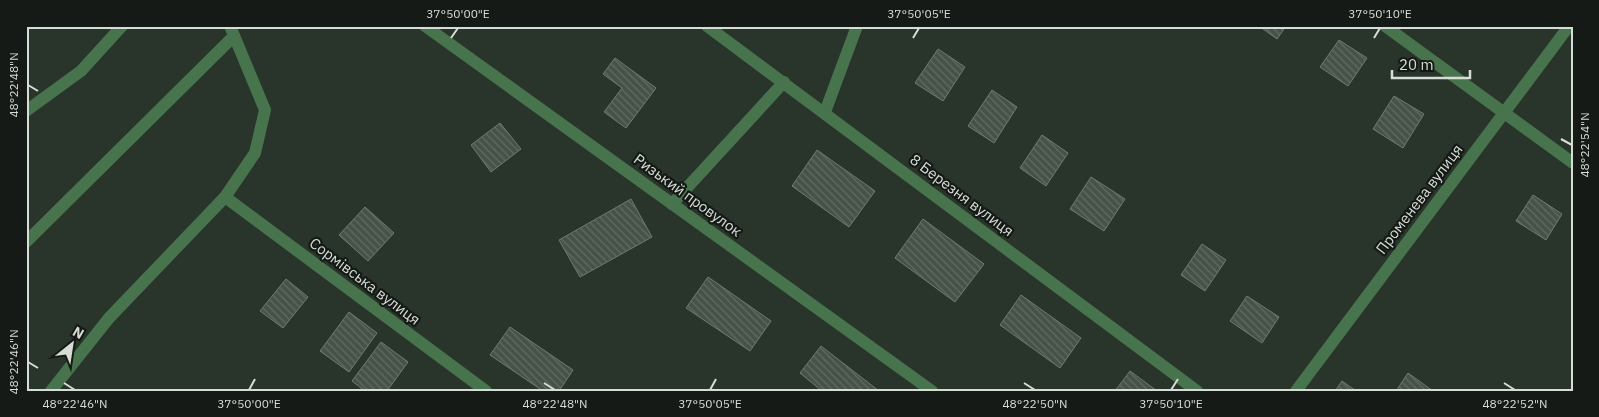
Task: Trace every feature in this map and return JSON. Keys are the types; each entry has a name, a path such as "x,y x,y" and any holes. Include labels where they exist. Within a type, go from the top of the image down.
{"street":[{"path":"26,111 81,71 122,26"},
{"name":"Ризький провулок","path":"425,26 932,391"},
{"name":"8 Березня вулиця","path":"707,26 825,112 1197,391"},
{"path":"825,112 857,26"},
{"path":"1385,26 1573,163"},
{"name":"Променева вулиця","path":"1296,391 1569,26"},
{"path":"26,242 232,31 266,110 255,153 226,197 110,318 51,391"},
{"path":"672,204 784,82"},
{"name":"Сормівська вулиця","path":"226,197 486,391"}],"building":[{"path":"1259,26 1286,26 1277,39"},
{"path":"1339,40 1367,58 1348,86 1320,67"},
{"path":"938,49 965,67 943,101 915,83"},
{"path":"615,58 656,88 626,128 604,112 622,88 603,74"},
{"path":"992,90 1017,107 994,143 968,126"},
{"path":"1394,96 1424,114 1403,148 1373,129"},
{"path":"500,123 521,149 491,172 471,145"},
{"path":"1042,135 1068,153 1046,186 1020,168"},
{"path":"817,150 875,191 849,227 792,186"},
{"path":"1091,177 1125,199 1104,231 1070,209"},
{"path":"1533,195 1562,214 1546,240 1516,221"},
{"path":"631,199 652,237 580,277 559,240"},
{"path":"365,207 394,233 368,261 339,235"},
{"path":"923,219 984,264 955,302 895,258"},
{"path":"1202,244 1226,260 1205,291 1181,275"},
{"path":"708,277 771,321 750,351 686,308"},
{"path":"286,279 308,297 283,328 260,311"},
{"path":"1021,295 1081,338 1060,368 1000,325"},
{"path":"1247,296 1279,317 1262,343 1230,321"},
{"path":"349,312 377,333 349,372 320,351"},
{"path":"510,327 573,370 559,391 543,391 490,355"},
{"path":"381,342 408,362 387,391 365,391 352,381"},
{"path":"821,346 879,391 822,391 800,373"},
{"path":"1130,371 1157,391 1115,391"},
{"path":"1408,373 1433,391 1396,391"},
{"path":"1342,381 1356,391 1335,391"}]}
